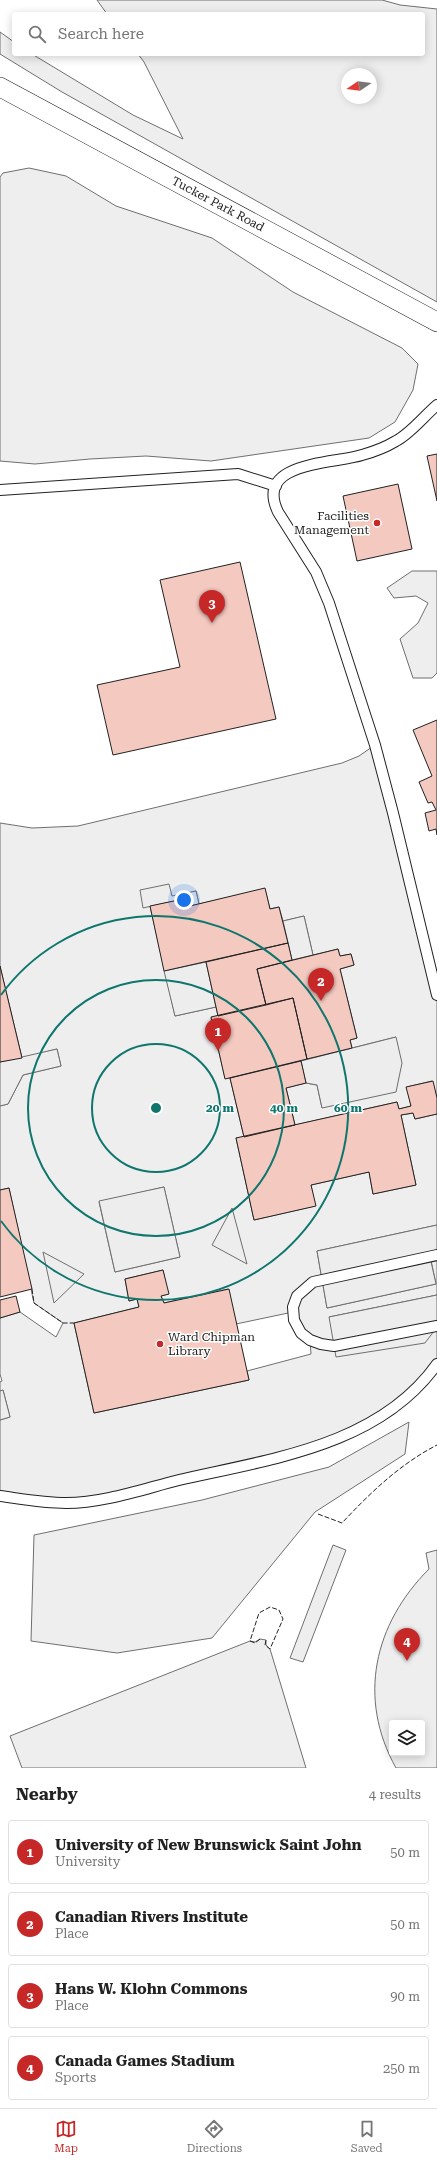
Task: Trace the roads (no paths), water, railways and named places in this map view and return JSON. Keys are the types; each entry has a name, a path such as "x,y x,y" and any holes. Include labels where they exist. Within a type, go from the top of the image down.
{"street":[{"name":"Tucker Park Road","path":"0,87 437,322"}],"lane":[{"path":"437,405 397,441 362,455 294,468 280,477 276,486 274,504 316,572 329,603 394,813 437,995"},
{"path":"0,490 238,474 276,486"},
{"path":"437,1255 313,1282 300,1292 293,1307 294,1320 301,1333 310,1340 334,1346 437,1326"},
{"path":"0,1496 67,1503 97,1499 272,1459 331,1442 354,1432 405,1398 428,1376 437,1364"}],"place":[{"name":"Facilities Management","path":"377,523"},
{"name":"Hans W. Klohn Commons","path":"212,623"},
{"name":"Canadian Rivers Institute","path":"321,1001"},
{"name":"University of New Brunswick Saint John","path":"218,1051"},
{"name":"Ward Chipman Library","path":"160,1344"},
{"name":"Canada Games Stadium","path":"407,1661"}]}
